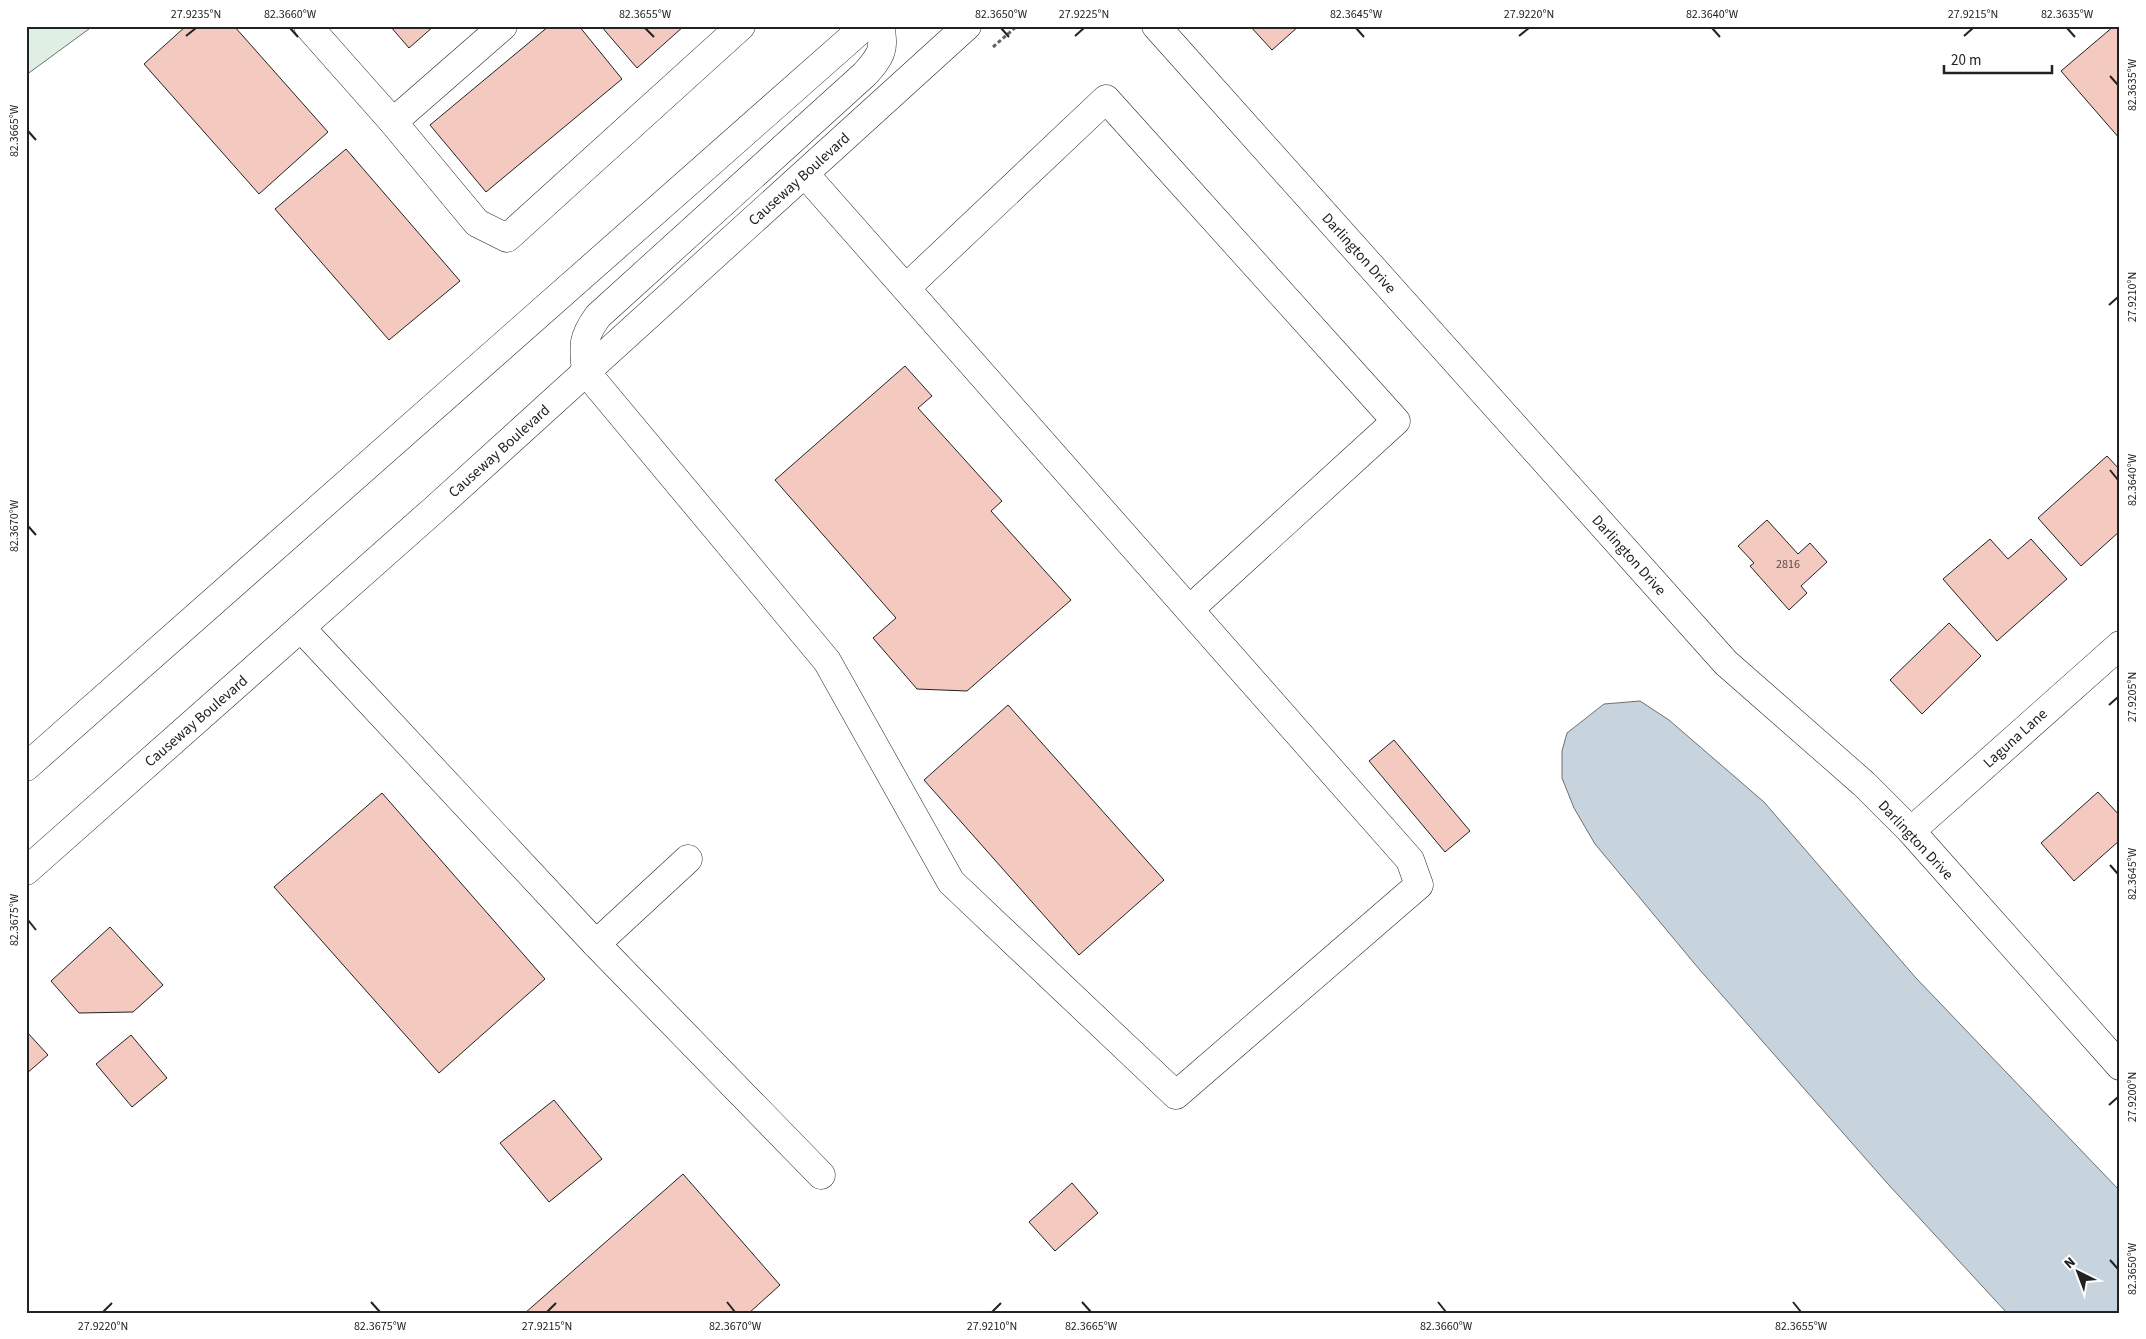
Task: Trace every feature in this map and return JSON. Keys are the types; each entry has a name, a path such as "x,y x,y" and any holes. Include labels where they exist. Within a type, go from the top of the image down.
{"main road":[{"path":"308,26 393,122 477,223 506,238 741,26"},
{"path":"393,122 503,26"},
{"path":"26,768 865,26"},
{"path":"805,174 1410,860 1419,885 1176,1095 951,882 827,661 586,372 583,345 588,330 598,316 865,74 878,60 884,42 880,26"},
{"name":"Causeway Boulevard","path":"26,871 301,628 967,26"},
{"name":"Darlington Drive","path":"1156,26 1726,663 1864,784 1911,831 2120,1066"},
{"path":"906,288 1106,99 1396,421 1190,609"},
{"path":"301,628 596,944 821,1175"},
{"name":"Laguna Lane","path":"1911,831 2120,645"},
{"path":"596,944 688,858"}],"green space":[{"path":"26,26 93,26 26,75"}],"shaded area":[{"path":"1640,701 1669,720 1764,802 1916,978 2120,1191 2120,1313 2007,1313 1887,1183 1699,969 1595,844 1574,808 1562,778 1562,751 1567,733 1604,704"}],"building":[{"path":"186,26 234,26 328,132 259,194 144,64"},
{"path":"390,26 434,26 409,48"},
{"path":"549,26 579,26 622,79 486,192 430,125"},
{"path":"601,26 684,26 637,68"},
{"path":"1250,26 1299,26 1272,50"},
{"path":"2114,26 2120,26 2120,139 2061,71"},
{"path":"346,149 460,281 389,340 275,209"},
{"path":"905,366 932,396 918,408 1002,501 991,511 1071,600 967,691 917,689 873,638 896,618 775,480"},
{"path":"2107,456 2120,470 2120,531 2081,566 2038,518"},
{"path":"1767,520 1798,554 1810,543 1827,562 1801,586 1807,593 1789,610 1750,566 1754,563 1738,546"},
{"path":"1990,539 2008,559 2031,539 2067,579 1997,641 1943,579"},
{"path":"1949,623 1981,656 1922,714 1890,680"},
{"path":"1008,705 1164,880 1079,955 924,780"},
{"path":"1394,740 1470,831 1445,852 1369,761"},
{"path":"2098,792 2120,816 2120,840 2074,881 2041,843"},
{"path":"382,793 545,979 439,1073 274,887"},
{"path":"110,927 163,985 133,1012 79,1013 51,981"},
{"path":"26,1031 48,1055 26,1074"},
{"path":"131,1035 167,1078 132,1107 96,1064"},
{"path":"554,1100 602,1159 549,1202 500,1143"},
{"path":"683,1174 780,1285 749,1313 525,1313"},
{"path":"1072,1183 1098,1213 1055,1251 1029,1222"}]}
